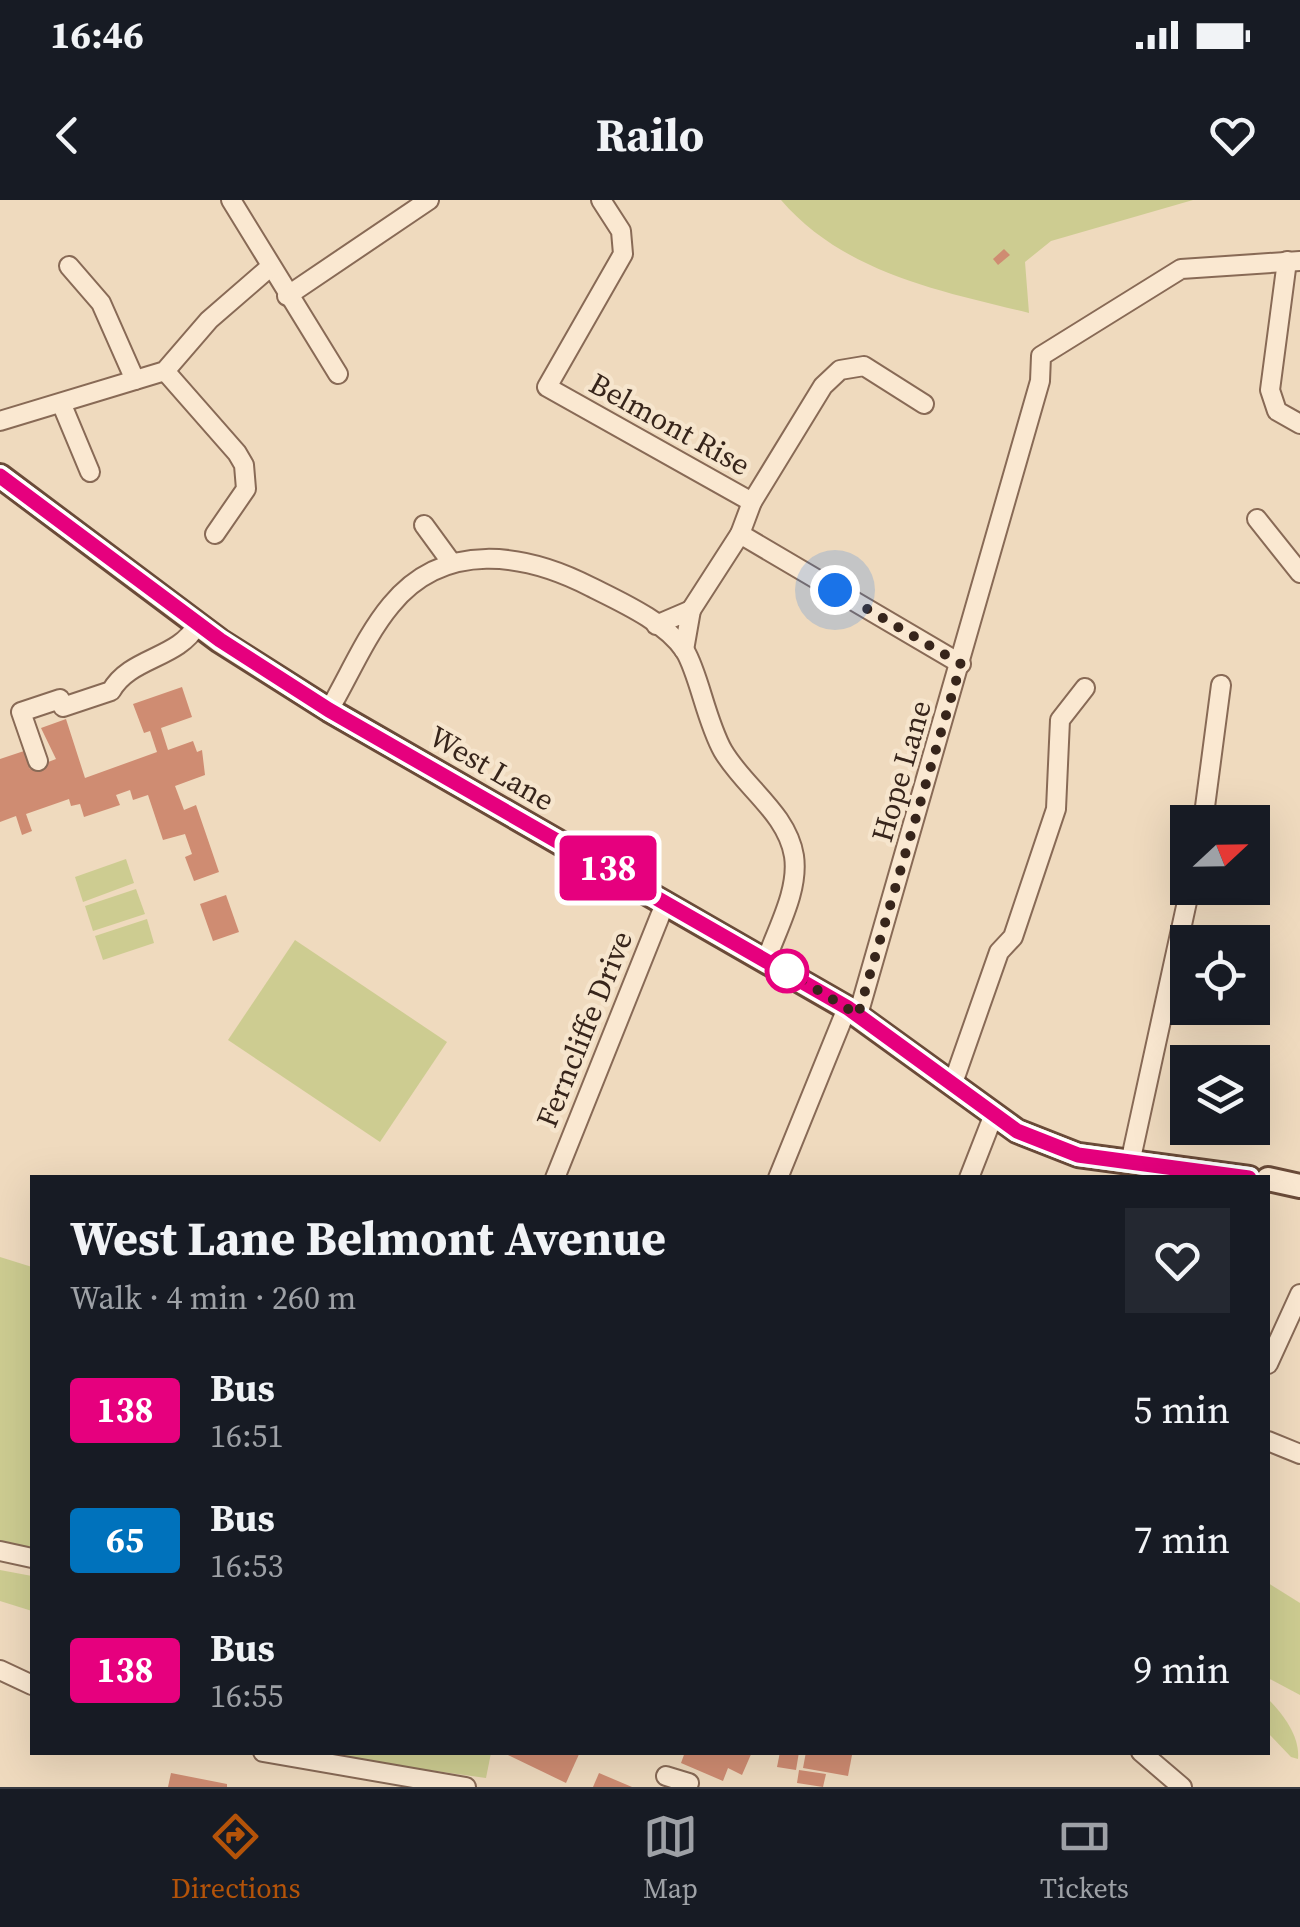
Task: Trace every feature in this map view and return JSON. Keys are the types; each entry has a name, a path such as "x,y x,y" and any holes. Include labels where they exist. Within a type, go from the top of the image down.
{"street":[{"path":"231,200 268,268 338,374"},
{"path":"288,296 396,209 429,200"},
{"name":"Belmont Rise","path":"600,200 620,231 623,254 546,387 752,502 740,534 691,610"},
{"path":"1293,261 1270,390 1277,411 1300,424"},
{"name":"Hope Lane","path":"779,1175 853,1011 961,664 1040,381 1042,356 1182,270 1293,261"},
{"path":"69,266 101,303 135,380"},
{"path":"2,416 62,405 165,370 209,320 268,268"},
{"path":"752,502 822,386 840,370 864,366 924,404"},
{"path":"165,370 244,464 246,489 214,534"},
{"path":"62,405 90,472"},
{"name":"West Lane","path":"0,476 197,626 329,710 853,1011 1017,1131 1078,1155 1192,1174"},
{"path":"1257,519 1300,573"},
{"path":"424,525 451,562"},
{"path":"740,534 961,664"},
{"path":"329,710 391,604 426,575 451,562 497,558 546,566 656,624 684,650 725,754 781,822 789,839 792,884 766,958"},
{"path":"656,624 691,610"},
{"path":"684,650 691,610"},
{"path":"38,761 20,712 60,699 63,707 111,691 120,676 188,641 197,626"},
{"path":"1205,805 1221,685"},
{"path":"953,1083 999,952 1012,936 1056,809 1060,720 1085,688"},
{"name":"Ferncliffe Drive","path":"556,1175 666,901"},
{"path":"1130,1163 1186,905"},
{"path":"969,1175 994,1114"},
{"path":"1270,1180 1300,1186"},
{"path":"1270,1360 1300,1294"},
{"path":"1270,1441 1300,1454"},
{"path":"0,1552 30,1558"},
{"path":"0,1670 30,1684"},
{"path":"280,1755 466,1787"},
{"path":"1145,1755 1182,1787"},
{"path":"666,1776 695,1786"}],"shaded area":[{"path":"781,200 1193,200 1051,241 1025,262 1029,313 928,287 864,262 806,225"},
{"path":"126,859 134,883 83,902 75,877"},
{"path":"136,889 145,914 93,931 85,906"},
{"path":"147,919 154,943 103,960 95,936"},
{"path":"295,940 447,1042 380,1142 228,1040"},
{"path":"0,1257 30,1266 30,1556 0,1549"},
{"path":"0,1570 30,1576 30,1610 0,1601"},
{"path":"1270,1584 1300,1603 1300,1695 1270,1679"},
{"path":"1270,1701 1293,1734 1298,1759 1291,1757 1270,1735"},
{"path":"320,1755 491,1755 486,1778"}],"building":[{"path":"1004,249 1010,255 998,265 993,259"},
{"path":"182,687 192,717 161,728 168,750 193,741 197,752 202,750 205,775 175,786 184,810 196,805 219,872 194,881 185,857 192,854 185,834 163,840 148,795 133,800 130,790 116,795 120,805 84,817 80,804 71,806 69,799 26,814 32,831 22,835 16,816 0,822 0,759 24,751 30,769 56,759 41,728 66,719 85,778 157,752 150,731 144,733 133,704"},
{"path":"226,895 239,932 213,941 200,904"},
{"path":"508,1755 579,1755 566,1783"},
{"path":"684,1755 751,1755 742,1775 728,1768 723,1781 681,1763"},
{"path":"779,1755 798,1755 796,1770 777,1767"},
{"path":"805,1755 852,1755 848,1776 803,1768"},
{"path":"799,1770 826,1774 823,1787 797,1783"},
{"path":"171,1773 227,1784 227,1787 168,1787"},
{"path":"599,1773 632,1787 593,1787"}],"bus line":[{"name":"138","path":"0,476 197,626 329,710 703,921 848,1008 1017,1131 1078,1155 1223,1175"}],"route":[{"path":"787,971 858,1015 961,664 835,590"}]}
